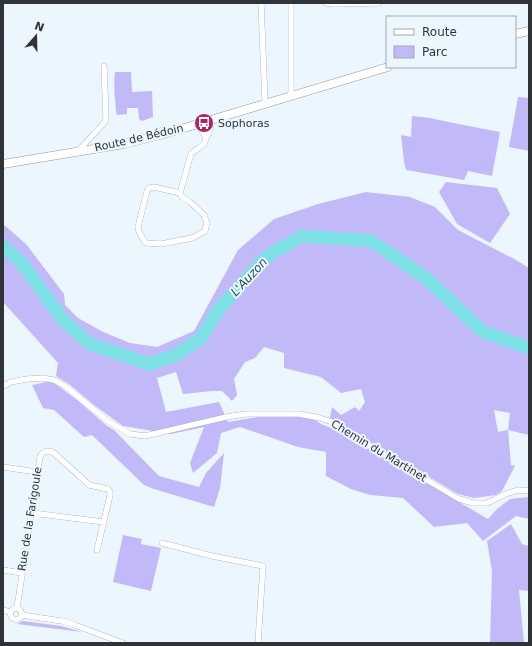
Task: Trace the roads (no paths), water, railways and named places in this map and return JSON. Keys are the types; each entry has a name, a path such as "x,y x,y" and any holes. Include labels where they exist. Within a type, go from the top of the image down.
{"main road":[{"path":"516,34 529,31"},
{"name":"Route de Bédoin","path":"3,164 124,144 164,134 386,68"}],"street":[{"path":"261,3 266,104"},
{"path":"291,3 291,96"},
{"path":"326,3 379,3"},
{"path":"78,151 105,122 104,66"},
{"path":"180,194 191,154 202,147 211,126 210,121"},
{"path":"198,125 206,138"},
{"path":"154,187 180,194 204,215 207,224 205,231 192,238 161,244 146,243 138,232 138,227 149,188 154,187"},
{"name":"Chemin du Martinet","path":"3,386 11,382 27,379 42,378 54,380 66,386 109,422 130,434 145,436 226,417 246,414 299,414 320,418 332,422 459,499 473,503 487,503 508,493 520,490 529,491"},
{"name":"Rue de la Farigoule","path":"17,608 37,472 40,457 45,451 49,450 54,453 89,485 108,490 110,492 97,550"},
{"path":"3,467 37,472"},
{"path":"32,513 104,522"},
{"path":"162,543 212,556 263,566 258,643"},
{"path":"3,570 22,573"},
{"path":"10,612 17,608 21,611 21,615"},
{"path":"3,610 10,612"},
{"path":"10,612 11,617 14,619 19,619 21,615"},
{"path":"21,615 62,621 122,643"}],"waterway":[{"name":"L'Auzon","path":"3,246 21,262 64,321 90,344 149,364 176,355 201,338 219,309 266,257 302,236 372,241 426,278 483,332 529,348"}],"place":[{"name":"Sophoras","path":"204,123"}]}
